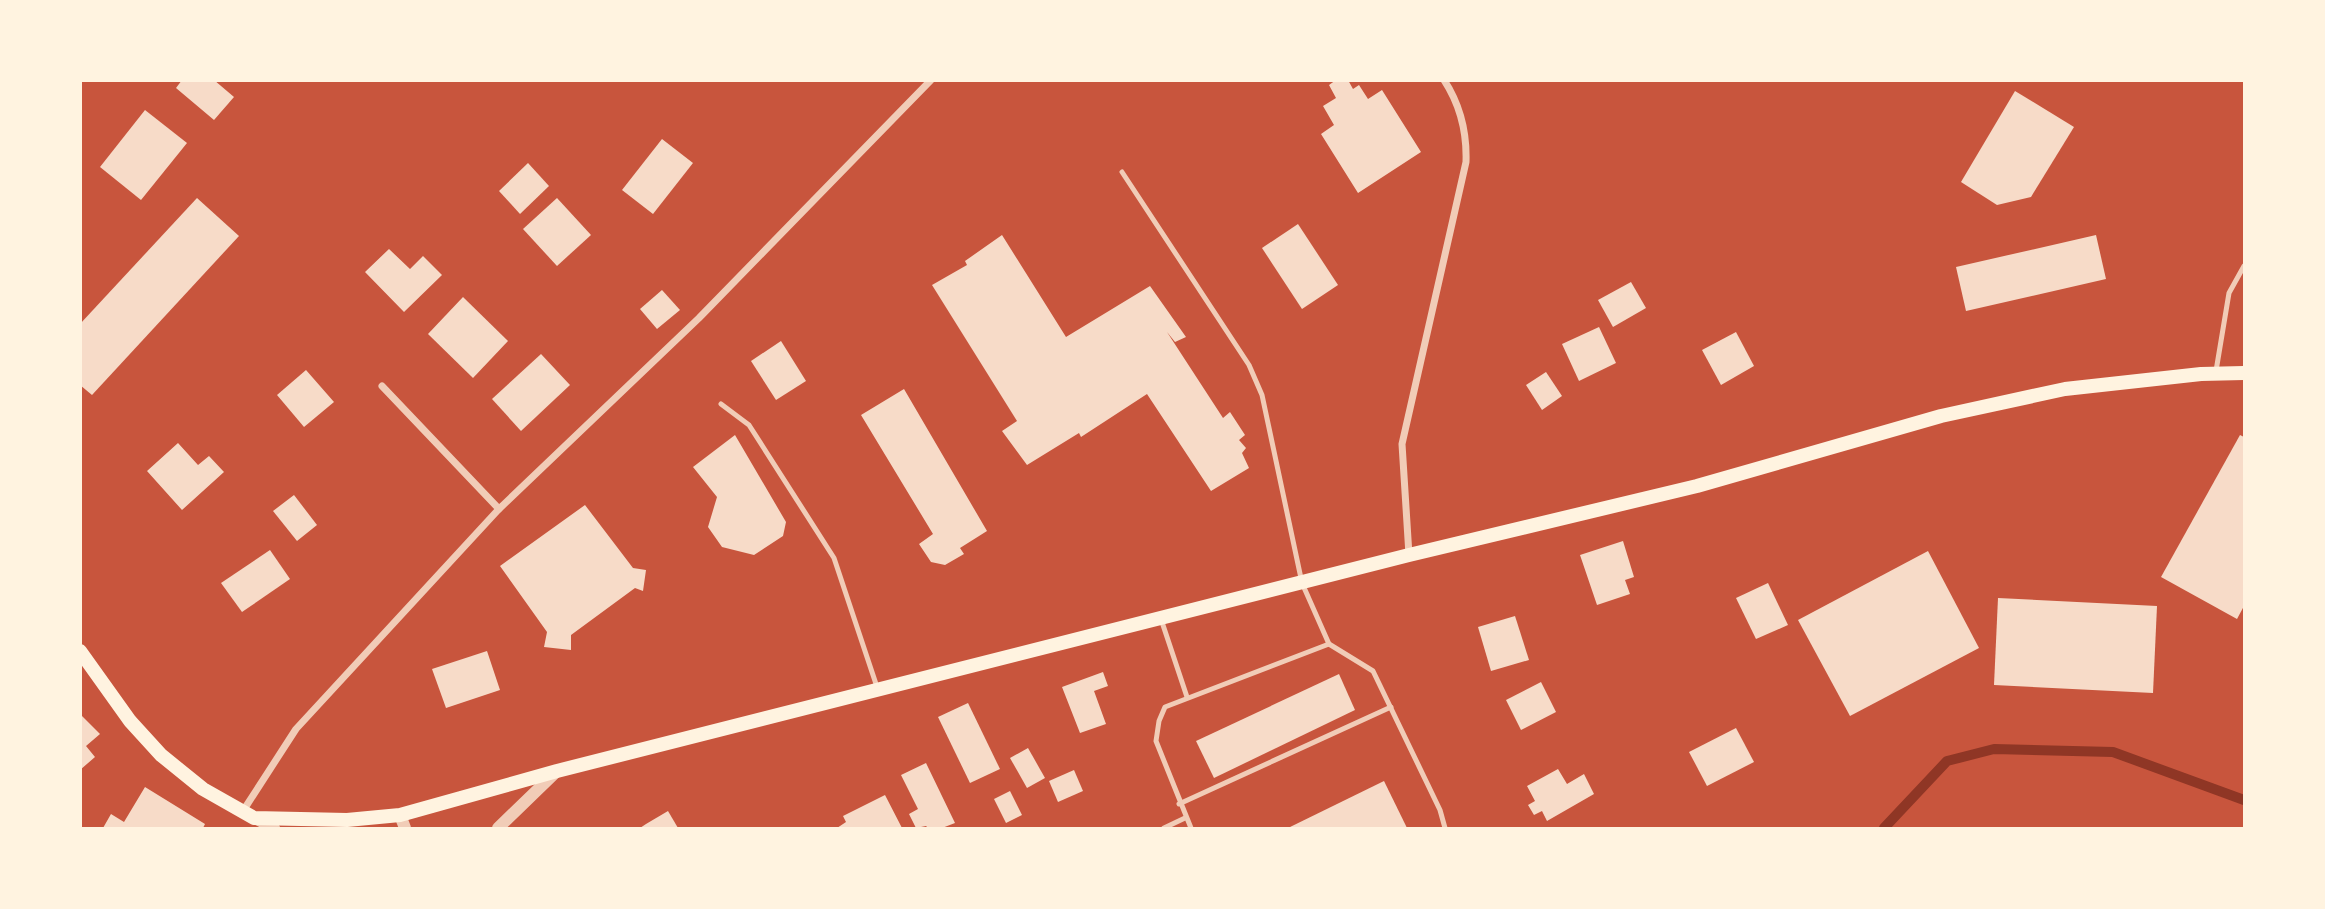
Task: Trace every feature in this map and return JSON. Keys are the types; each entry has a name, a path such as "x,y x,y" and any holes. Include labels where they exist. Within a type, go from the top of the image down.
{"main road":[{"path":"80,650 130,721 160,755 203,789 249,814 402,822 557,771 1409,555 1697,486 1941,416 2065,388 2245,373"}],"street":[{"path":"274,828 249,814 296,729 499,509 699,318 931,80"},
{"path":"1409,555 1402,444 1466,162 1467,145 1460,113 1444,80"},
{"path":"382,386 499,509"},
{"path":"498,828 557,771"}],"lane":[{"path":"1122,172 1249,365 1262,395 1302,583 1329,644 1373,671 1440,810 1445,828"},
{"path":"2216,374 2228,293 2245,267"},
{"path":"721,404 749,425 834,558 878,690"},
{"path":"1161,619 1187,697"},
{"path":"1191,828 1179,804 1156,741 1159,721 1165,707 1329,644"},
{"path":"1179,804 1391,707"},
{"path":"1164,828 1185,818"}],"building":[{"path":"182,80 214,80 234,97 214,120 176,88"},
{"path":"1336,80 1348,80 1353,89 1359,85 1368,99 1382,90 1421,152 1358,193 1321,134 1334,125 1323,106 1336,98 1329,85"},
{"path":"2015,91 2074,127 2031,197 1997,205 1961,182"},
{"path":"145,110 187,143 141,200 100,167"},
{"path":"662,139 693,163 653,214 622,190"},
{"path":"528,163 549,186 520,214 499,191"},
{"path":"197,198 239,236 92,395 80,385 80,324"},
{"path":"557,198 591,235 557,266 523,229"},
{"path":"1298,224 1338,285 1302,309 1262,248"},
{"path":"1002,235 1066,337 1150,286 1186,337 1175,342 1167,332 1223,418 1230,412 1245,435 1239,440 1246,448 1242,453 1249,468 1211,491 1147,394 1081,437 1079,433 1027,465 1002,431 1017,421 932,285 967,265 965,261"},
{"path":"2096,235 2106,279 1966,311 1956,267"},
{"path":"389,249 410,269 423,256 442,275 404,312 365,272"},
{"path":"1631,282 1646,308 1613,327 1598,300"},
{"path":"662,290 680,310 657,329 640,309"},
{"path":"463,297 508,341 473,378 428,334"},
{"path":"1599,327 1616,363 1579,381 1562,344"},
{"path":"1736,332 1754,366 1721,385 1702,350"},
{"path":"781,341 806,381 776,400 751,361"},
{"path":"541,354 570,385 521,431 492,399"},
{"path":"306,370 334,402 304,427 277,395"},
{"path":"1546,372 1562,396 1542,410 1526,385"},
{"path":"904,389 987,531 960,548 964,554 945,565 931,562 919,544 933,534 861,415"},
{"path":"735,435 786,522 783,536 754,555 722,547 708,527 717,497 693,467"},
{"path":"2240,435 2244,437 2244,606 2237,619 2161,577"},
{"path":"178,443 198,465 209,456 224,472 182,510 147,471"},
{"path":"294,495 317,525 297,541 273,511"},
{"path":"585,505 633,568 646,570 643,591 635,588 571,635 571,650 544,647 547,632 500,566"},
{"path":"1623,541 1634,577 1625,580 1630,594 1597,605 1580,555"},
{"path":"270,550 290,579 242,612 221,583"},
{"path":"1928,551 1979,648 1850,716 1798,620"},
{"path":"1768,583 1788,625 1756,639 1736,598"},
{"path":"1998,598 2157,606 2153,693 1994,685"},
{"path":"1515,616 1529,660 1491,671 1478,627"},
{"path":"487,651 500,690 446,708 432,669"},
{"path":"1103,672 1108,686 1094,691 1106,724 1080,733 1062,687"},
{"path":"1339,674 1355,710 1214,778 1196,741"},
{"path":"1541,682 1556,712 1521,730 1506,700"},
{"path":"968,703 1000,769 970,783 938,717"},
{"path":"80,714 100,734 86,746 95,757 80,770"},
{"path":"1736,728 1754,762 1707,786 1689,752"},
{"path":"1028,748 1045,778 1027,788 1010,758"},
{"path":"926,763 955,823 942,828 916,828 909,814 918,809 901,775"},
{"path":"1558,769 1567,784 1584,774 1594,794 1547,821 1542,811 1534,815 1528,805 1535,801 1527,786"},
{"path":"1074,770 1083,791 1058,802 1049,781"},
{"path":"1384,781 1407,828 1288,828"},
{"path":"145,787 205,824 203,828 103,828 111,814 124,822"},
{"path":"1010,791 1022,815 1006,823 994,799"},
{"path":"885,795 902,828 837,828 846,822 843,816"},
{"path":"668,811 678,828 640,828 646,824"}],"waterway":[{"path":"1884,828 1947,761 1994,749 2113,752 2244,800"}]}
